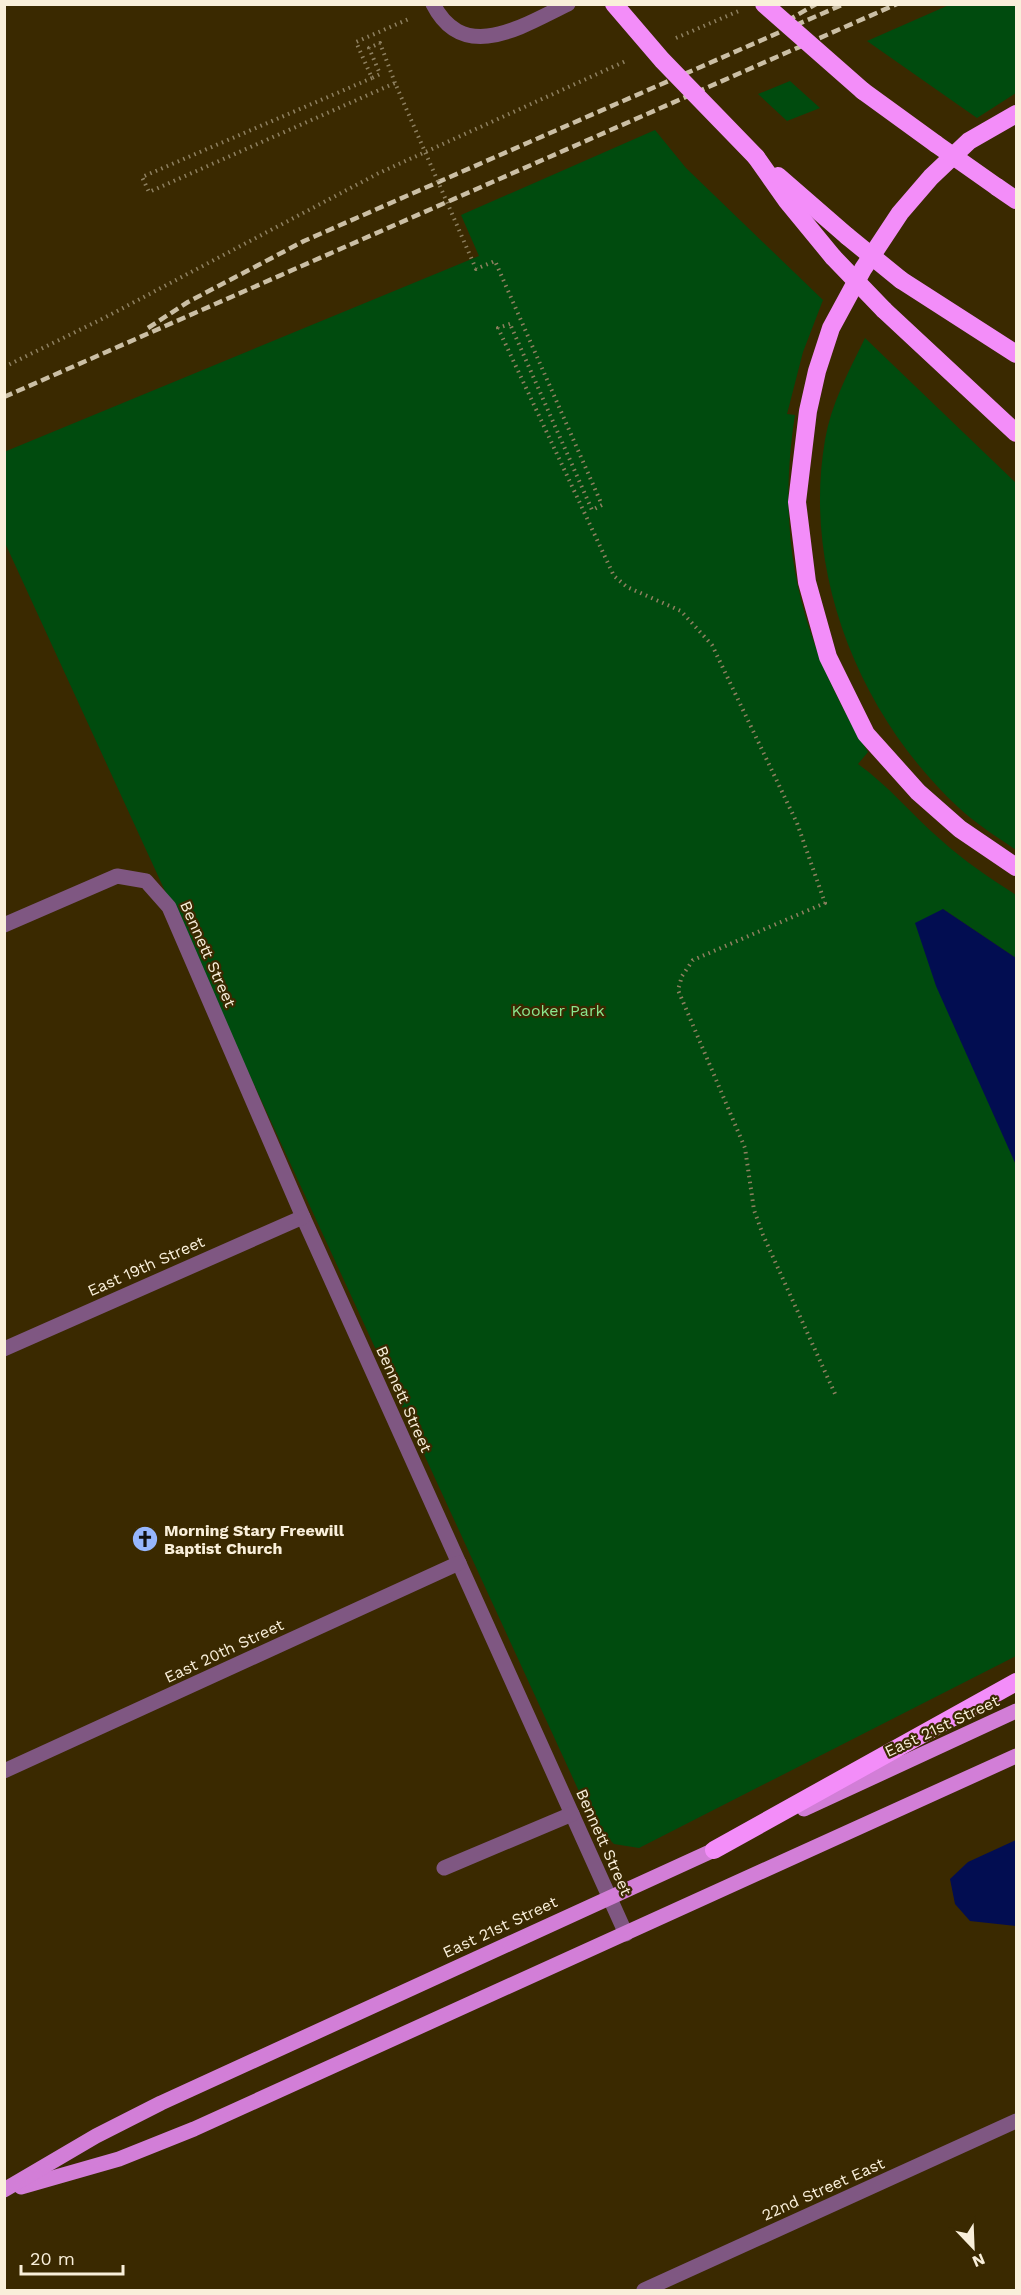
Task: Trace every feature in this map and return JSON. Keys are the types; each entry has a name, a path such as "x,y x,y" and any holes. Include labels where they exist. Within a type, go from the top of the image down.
{"highway":[{"path":"614,4 662,60 756,157 901,280 1017,354"},
{"path":"764,4 863,91 1010,195"},
{"path":"1017,114 969,141 931,177 900,213 863,269 831,328 817,371 808,411 797,502 807,582 828,657 866,734 918,792 960,829 1017,867"},
{"path":"756,157 787,201 832,257 884,310 1017,433"},
{"path":"714,1850 1017,1682"}],"main road":[{"name":"East 21st Street","path":"4,2190 96,2136 161,2103 1017,1711"},
{"name":"East 21st Street","path":"4,2190 119,2159 194,2129 1017,1756"}],"street":[{"path":"432,4 446,25 461,34 479,38 508,32 568,4"},
{"name":"Bennett Street","path":"4,925 117,876 146,881 169,906 303,1217 626,1934"},
{"name":"East 19th Street","path":"4,1349 303,1217"},
{"name":"East 20th Street","path":"4,1771 459,1563"},
{"path":"444,1868 572,1814"},
{"name":"22nd Street East","path":"644,2290 1017,2121"}],"path":[{"path":"667,42 743,8"},
{"path":"372,78 356,42 411,18"},
{"path":"395,83 149,192 142,177 380,74 369,48 380,43 395,83 476,268 495,261 602,505 592,510 510,324 498,328 614,576 627,587 681,610 712,645 797,823 825,903 693,960 682,976 678,990 745,1148 754,1210 763,1235 836,1395"},
{"path":"4,367 113,314 379,173 636,56"}],"green space":[{"path":"949,5 1016,5 1016,93 977,118 867,41"},
{"path":"790,81 820,108 787,121 758,94"},
{"name":"Kooker Park","path":"655,130 686,168 823,300 803,352 787,414 795,415 790,462 789,507 792,549 799,591 810,631 845,711 868,752 858,764 950,848 1016,895 1016,958 943,909 1010,1151 1016,1165 1016,1656 639,1848 614,1844 594,1824 5,543 4,452 479,256 461,215"},
{"path":"865,338 1016,483 1016,850 958,807 923,771 893,730 867,686 846,639 831,591 822,541 820,490 825,440 836,401"}],"shaded area":[{"path":"943,909 1016,958 1016,1165 936,986 915,923"},
{"path":"1016,1840 1016,1926 970,1921 955,1904 950,1879 968,1862"}],"railway":[{"path":"787,21 816,4"},
{"path":"148,328 188,302 304,241 844,4"},
{"path":"4,397 897,4"}],"place":[{"name":"Morning Stary Freewill Baptist Church","path":"145,1539"}]}
